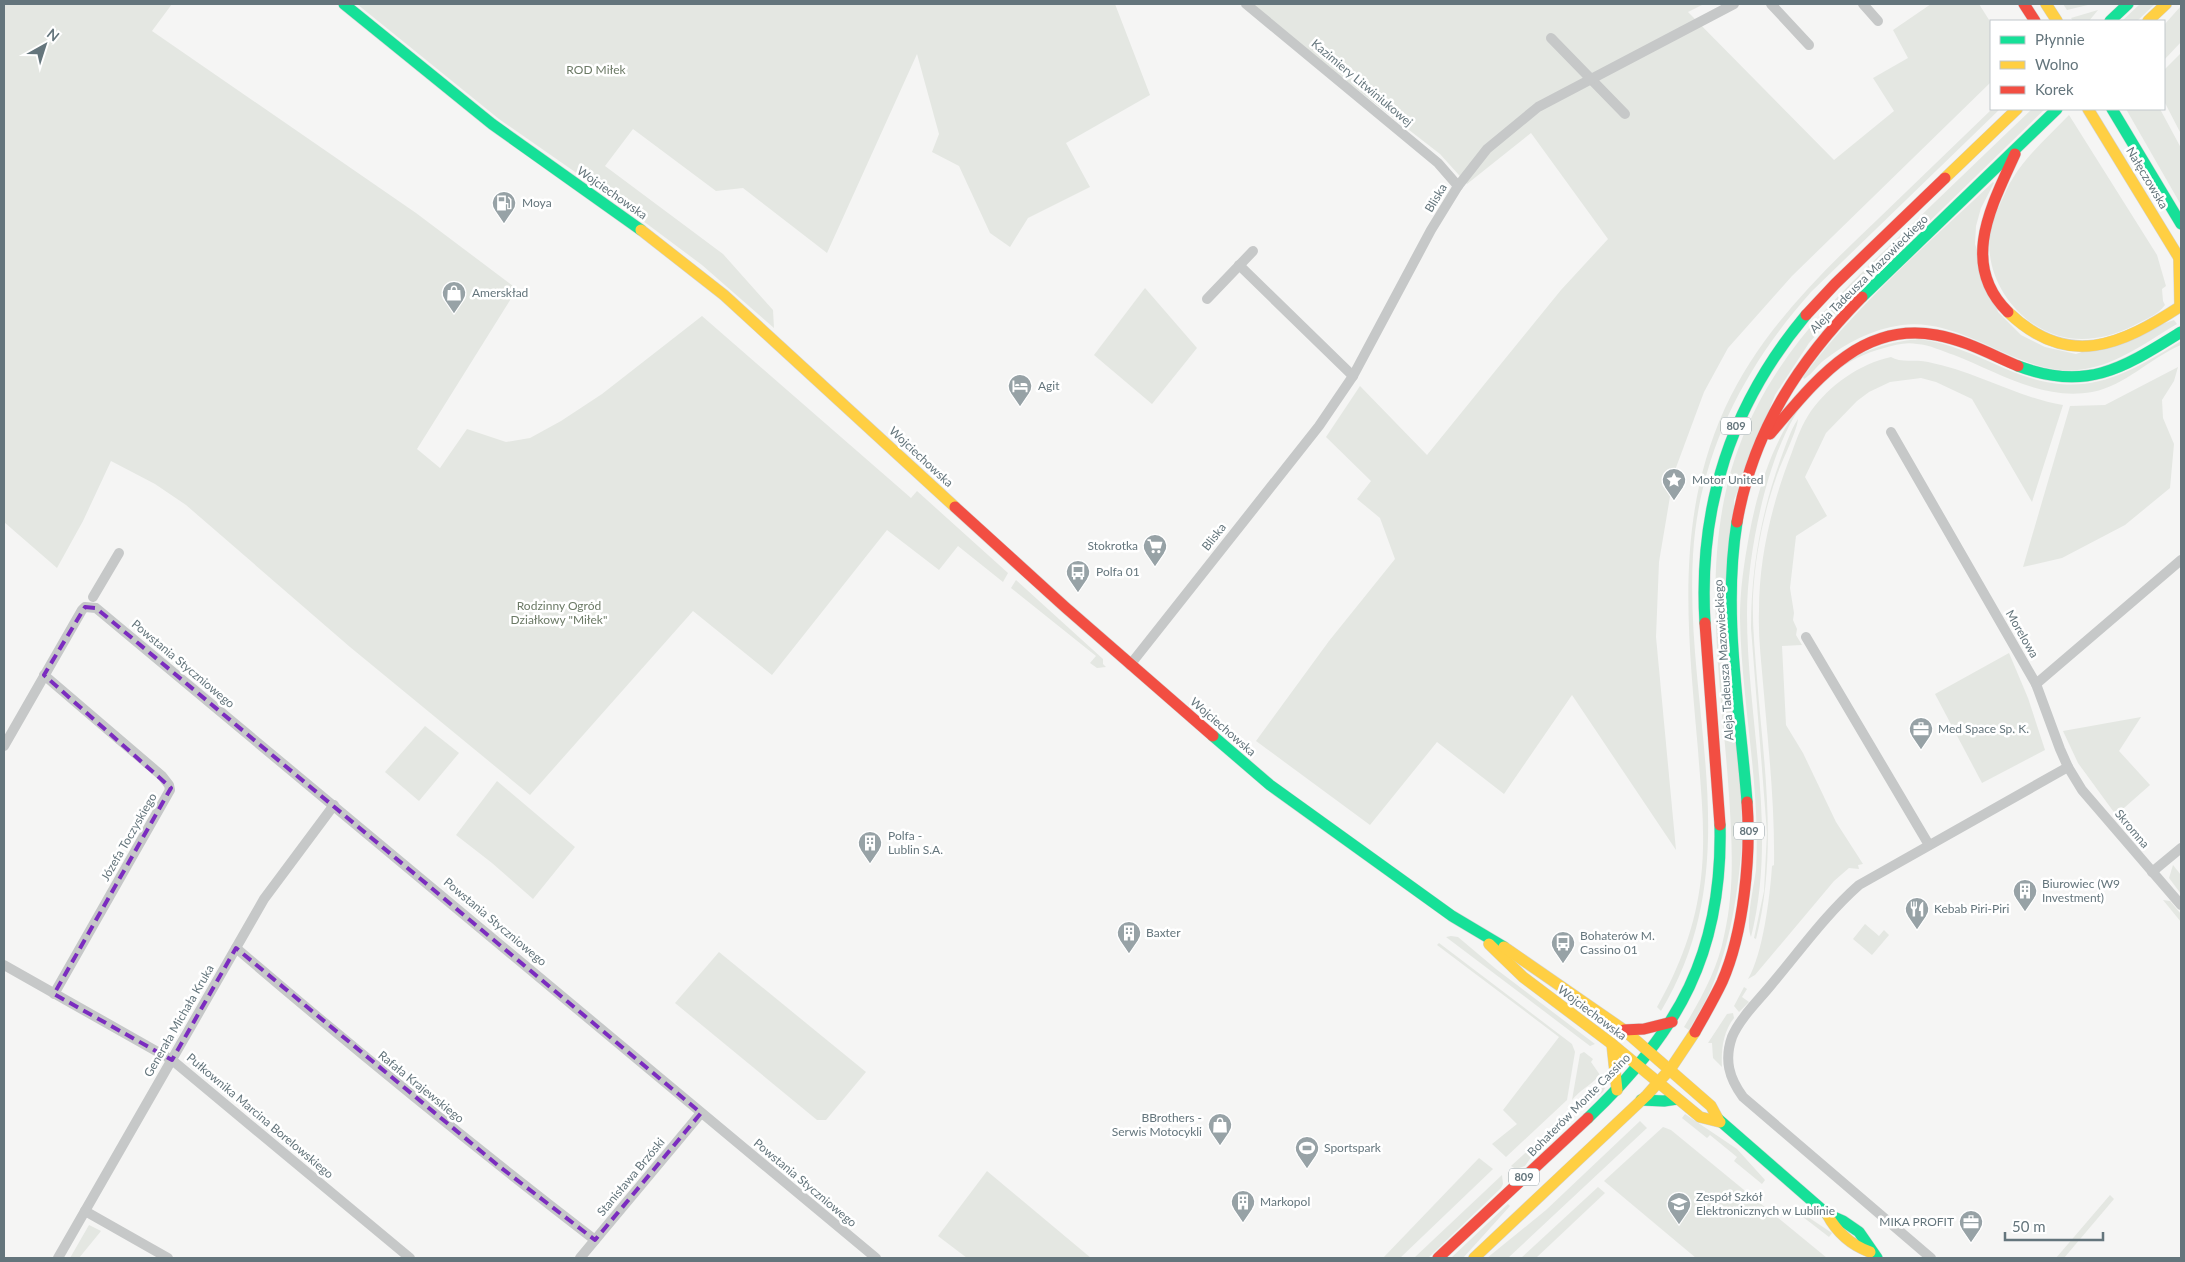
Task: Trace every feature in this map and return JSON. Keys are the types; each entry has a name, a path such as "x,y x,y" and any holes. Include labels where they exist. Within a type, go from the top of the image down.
{"main road":[{"name":"Wojciechowska","path":"344,4 499,130 648,235 719,290 1130,665 1270,785 1478,932 1527,962 1624,1030 1711,1106 1720,1122 1827,1214 1833,1227 1857,1248 1874,1255"},
{"path":"2024,4 2034,20"},
{"path":"2046,4 2056,20"},
{"path":"2101,20 2112,4"},
{"path":"2111,20 2128,4"},
{"path":"2149,20 2166,4"},
{"name":"Aleja Tadeusza Mazowieckiego","path":"1650,1052 1672,1022 1692,984 1703,956 1714,917 1720,885 1720,823 1704,613 1704,574 1712,502 1729,444 1754,388 1779,348 1807,314 1920,201 2016,110"},
{"name":"Aleja Tadeusza Mazowieckiego","path":"1669,1070 1693,1038 1716,994 1733,951 1745,902 1749,862 1749,824 1733,624 1732,568 1740,506 1758,448 1770,419 1787,388 1824,337 1859,300 2056,110"},
{"name":"Nałęczowska","path":"2089,110 2180,260"},
{"name":"Nałęczowska","path":"2113,110 2181,224"},
{"path":"2017,147 1989,211 1982,248 1982,259 1989,282 2002,304 2028,330 2053,342 2079,347 2091,347 2124,339 2154,324 2181,306 2180,260"},
{"path":"1758,448 1802,395 1825,372 1845,357 1887,336 1910,333 1939,335 1955,339 2034,372 2070,378 2097,374 2125,365 2181,332"},
{"name":"Wojciechowska","path":"1478,932 1523,977 1612,1044 1677,1099 1700,1117 1720,1122"},
{"path":"1624,1030 1644,1029 1672,1022"},
{"path":"1612,1044 1617,1090"},
{"name":"Bohaterów Monte Cassino","path":"1438,1258 1617,1090 1650,1052"},
{"name":"809","path":"1474,1258 1641,1100 1669,1070"},
{"path":"1641,1100 1664,1101 1677,1099"}],"street":[{"name":"Kazimiery Litwiniukowej","path":"1246,4 1438,163 1458,186"},
{"name":"Bliska","path":"1130,665 1319,426 1353,376 1431,230 1458,186 1487,149 1538,107 1734,4"},
{"path":"1771,4 1809,45"},
{"path":"1863,4 1878,21"},
{"path":"1551,38 1625,114"},
{"path":"1207,299 1253,251"},
{"path":"1239,265 1353,376"},
{"name":"Morelowa","path":"1891,432 2036,684 2068,767"},
{"path":"93,597 119,553"},
{"path":"2036,684 2181,560"},
{"name":"Powstania Styczniowego","path":"44,675 82,610 86,607 96,608 876,1258"},
{"path":"1806,637 1929,845"},
{"path":"4,746 44,675"},
{"name":"Józefa Toczyskiego","path":"44,675 162,776 169,785 170,790 54,994"},
{"path":"1931,1258 1743,1097 1730,1078 1728,1057 1732,1037 1743,1019 1846,896 1859,885 2068,767"},
{"name":"Skromna","path":"2068,767 2082,790 2181,905"},
{"name":"Generała Michała Kruka","path":"58,1258 264,899 334,805"},
{"path":"2152,872 2181,848"},
{"name":"Rafała Krajewskiego","path":"236,948 319,1019 500,1167 595,1240"},
{"name":"Pułkownika Marcina Borelowskiego","path":"4,965 172,1060 410,1258"},
{"name":"Stanisława Brzóski","path":"580,1258 701,1112"},
{"path":"85,1211 168,1258"}],"highlighted area":[{"path":"85,607 96,608 701,1113 595,1240 500,1167 236,948 172,1060 54,994 171,788 44,675"}],"green space":[{"name":"Rodzinny Ogród Działkowy \"Miłek\"","path":"4,4 172,4 152,31 416,213 517,289 417,449 440,468 467,429 506,442 530,438 561,421 602,394 702,316 911,498 917,491 1008,573 1003,582 958,546 939,570 887,530 772,675 693,611 530,795 350,647 186,505 155,484 111,461 83,521 57,568 4,522"},
{"name":"ROD Miłek","path":"357,4 1115,4 1150,95 1066,143 1090,187 1028,218 1010,247 990,233 959,166 932,152 939,134 917,54 827,253 743,188 716,191 633,129 605,166 723,254 773,310 774,328 702,265 611,197 499,119"},
{"path":"1247,4 1704,4 1688,12 1834,160 1894,111 1873,78 1908,58 1893,30 1931,4 1979,4 1990,21 1990,83 1792,276 1728,348 1704,392 1674,473 1659,562 1656,637 1676,850 1572,695 1504,794 1437,742 1370,825 1256,741 1329,641 1395,559 1380,518 1357,499 1371,481 1326,437 1360,386 1427,455 1561,290 1608,239 1531,133 1467,184 1440,154"},
{"path":"2063,4 2092,4 2067,10"},
{"path":"2140,4 2155,4 2138,20 2123,20"},
{"path":"2181,6 2181,42 2165,59 2165,24"},
{"path":"2098,10 2090,20 2072,20 2071,18"},
{"path":"2181,53 2181,134 2165,103 2165,69"},
{"path":"1991,110 1999,110 1811,292 1765,351 1729,414 1715,447 1697,518 1693,555 1693,614 1707,787 1708,843 1702,900 1688,955 1661,1011 1657,1007 1686,945 1699,895 1701,878 1702,814 1689,619 1691,534 1698,492 1709,450 1725,408 1739,380 1755,354 1792,306 1834,262"},
{"path":"2031,110 2044,110 1838,310 1809,343 1775,395 1734,500 1742,842 1736,899 1724,953 1711,989 1689,1030 1684,1027 1703,994 1718,960 1730,901 1732,866 1731,830 1715,609 1716,562 1721,516 1731,471 1747,427 1778,370 1815,322 1857,277"},
{"path":"2127,110 2161,110 2181,148 2181,205"},
{"path":"2069,115 2157,255 2166,286 2162,289 2165,305 2155,314 2116,333 2088,339 2059,336 2027,320 2003,293 1995,276 1989,241 1992,223 2010,184 2032,153"},
{"path":"1993,182 1981,208 1976,226 1975,244 1998,312 2021,335 2045,347 2076,354 2174,320 2177,324 2133,351 2109,362 2085,369 2061,370 2039,366 2016,358 1949,330 1926,325 1902,325 1870,333 1850,343 1823,361 1804,379 1803,377 1824,350 1869,300"},
{"path":"1145,288 1197,348 1152,404 1094,355"},
{"path":"1919,339 1953,347 2032,378 2055,383 2077,384 2097,382 2117,376 2137,367 2181,341 2181,345 2115,384 2092,392 2074,394 2038,389 1931,347 1913,343 1900,344 1870,352 1844,365 1821,383 1802,405 1784,437 1774,461 1766,486 1750,566 1747,614 1748,654 1762,816 1759,897 1751,937 1749,923 1756,870 1756,820 1742,667 1740,618 1744,566 1757,501 1768,466 1782,434 1800,405 1823,380 1850,360 1882,346"},
{"path":"1891,357 1899,360 1923,361 1945,366 2029,396 2063,405 2032,502 1972,399 1936,382 1921,378 1890,382 1869,392 1857,401 1826,433 1805,477 1827,516 1796,536 1790,588 1794,613 1793,620 1797,629 1796,635 1802,645 1782,646 1786,725 1803,753 1836,822 1863,864 1858,865 1859,869 1849,868 1834,881 1755,975 1748,979 1762,940 1772,866 1774,865 1772,797 1759,629 1761,571 1768,530 1785,471 1800,431 1811,411 1836,384 1846,377 1879,360"},
{"path":"2178,367 2174,381 2162,400 2163,418 2174,444 2170,488 2125,525 2062,558 2023,567 2070,406 2105,405"},
{"path":"1798,419 1767,507 1760,536 1754,581 1753,627 1766,777 1768,842 1763,907 1756,939 1754,938 1764,891 1767,833 1751,628 1751,606 1758,542 1768,500 1786,443"},
{"path":"1016,580 1103,659 1103,664 1106,667 1097,668 1090,663 1096,656 1011,588"},
{"path":"2009,653 2028,698 2045,750 1982,783 1935,694"},
{"path":"2141,717 2119,751 2150,785 2116,815 2078,763 2063,731"},
{"path":"425,726 459,753 419,801 385,772"},
{"path":"497,781 575,847 533,899 456,835"},
{"path":"2173,865 2181,875 2181,894 2169,878"},
{"path":"2163,900 2170,901 2181,914 2181,922"},
{"path":"1865,924 1879,936 1884,930 1889,935 1872,955 1853,939"},
{"path":"1446,937 1458,937 1496,969 1595,1044 1590,1046"},
{"path":"1439,943 1572,1044 1575,1052 1567,1100 1506,1157 1492,1144 1517,1124 1503,1110 1559,1037 1437,945"},
{"path":"719,952 866,1072 826,1120 817,1120 675,1003"},
{"path":"1744,987 1747,989 1742,997 1749,1002 1739,1012 1734,1006"},
{"path":"1733,1013 1734,1018 1727,1029 1724,1041 1722,1067 1713,1058 1712,1043 1708,1043 1727,1014"},
{"path":"1584,1052 1593,1059 1591,1062 1600,1075 1572,1100 1580,1054"},
{"path":"1601,1085 1605,1088 1603,1092 1575,1113 1570,1109 1582,1097"},
{"path":"1685,1114 1737,1149 1765,1180 1762,1184 1734,1161 1737,1157 1710,1135 1707,1138 1682,1118"},
{"path":"1640,1121 1647,1128 1508,1258 1487,1258 1546,1210"},
{"name":"Zespół Szkół Elektronicznych w Lublinie","path":"1663,1127 1671,1130 1827,1258 1696,1258 1604,1181"},
{"path":"1533,1146 1537,1149 1525,1166 1516,1169 1511,1166"},
{"path":"1479,1158 1493,1169 1400,1258 1383,1258"},
{"path":"987,1171 1091,1258 967,1258 938,1236"},
{"path":"1502,1175 1503,1184 1501,1188 1428,1258 1414,1258"},
{"path":"1598,1187 1605,1193 1536,1258 1521,1258"},
{"path":"2110,1195 2114,1199 2064,1258 2056,1258"},
{"path":"1508,1204 1510,1206 1463,1258 1451,1258"},
{"path":"1805,1215 1832,1233 1829,1237 1803,1217"},
{"path":"89,1225 101,1231 79,1258 70,1258"}],"traffic: fast":[{"path":"344,4 492,124 641,230"},
{"path":"2111,20 2128,4"},
{"path":"1862,297 2056,110"},
{"path":"2113,110 2181,224"},
{"path":"1705,623 1704,580 1707,538 1714,498 1725,459 1739,421 1758,385 1780,349 1806,315"},
{"path":"2018,366 2064,377 2085,376 2104,372 2122,365 2181,332"},
{"path":"1737,522 1731,592 1732,627 1747,802"},
{"path":"1213,736 1270,785 1452,916 1504,947"},
{"path":"1588,1118 1620,1086 1647,1054 1671,1021 1689,987 1704,951 1713,913 1719,871 1720,825"},
{"path":"1641,1100 1664,1101 1677,1099"},
{"path":"1718,1119 1827,1214 1843,1221 1859,1232 1877,1258"}],"traffic: slow":[{"path":"2046,4 2056,20"},
{"path":"2149,20 2166,4"},
{"path":"1945,178 2016,110"},
{"path":"2089,110 2181,261"},
{"path":"641,230 724,295 955,507"},
{"path":"2179,258 2180,307"},
{"path":"2008,312 2030,330 2052,341 2073,346 2094,345 2116,340 2137,332 2181,306"},
{"path":"1489,944 1523,977 1612,1044 1700,1117 1720,1122"},
{"path":"1504,947 1624,1030 1711,1106 1718,1119"},
{"path":"1474,1258 1647,1095 1671,1068 1695,1032"},
{"path":"1612,1044 1617,1090"},
{"path":"1827,1214 1845,1238 1870,1252"}],"traffic: jam":[{"path":"2024,4 2034,20"},
{"path":"2008,312 1993,294 1985,274 1983,254 1984,234 1990,214 1997,193 2015,154"},
{"path":"1806,315 1835,284 1945,178"},
{"path":"1737,522 1744,489 1754,458 1782,400 1818,347 1862,297"},
{"path":"1770,434 1803,395 1840,360 1861,347 1884,338 1909,333 1947,337 2018,366"},
{"path":"955,507 1065,607 1213,736"},
{"path":"1705,623 1720,825"},
{"path":"1695,1032 1722,982 1736,940 1747,870 1747,802"},
{"path":"1624,1030 1644,1029 1672,1022"},
{"path":"1438,1258 1588,1118"}],"place":[{"name":"Moya","path":"504,224"},
{"name":"Amerskład","path":"454,314"},
{"name":"Agit","path":"1020,407"},
{"name":"Motor United","path":"1674,501"},
{"name":"Stokrotka","path":"1155,567"},
{"name":"Polfa 01","path":"1078,593"},
{"name":"Med Space Sp. K.","path":"1921,750"},
{"name":"Polfa - Lublin S.A.","path":"870,864"},
{"name":"Biurowiec (W9 Investment)","path":"2025,912"},
{"name":"Kebab Piri-Piri","path":"1917,930"},
{"name":"Baxter","path":"1129,954"},
{"name":"Bohaterów M. Cassino 01","path":"1563,964"},
{"name":"BBrothers - Serwis Motocykli","path":"1220,1146"},
{"name":"Sportspark","path":"1307,1169"},
{"name":"Markopol","path":"1243,1223"},
{"name":"Zespół Szkół Elektronicznych w Lublinie","path":"1679,1225"},
{"name":"MIKA PROFIT","path":"1971,1243"}]}
